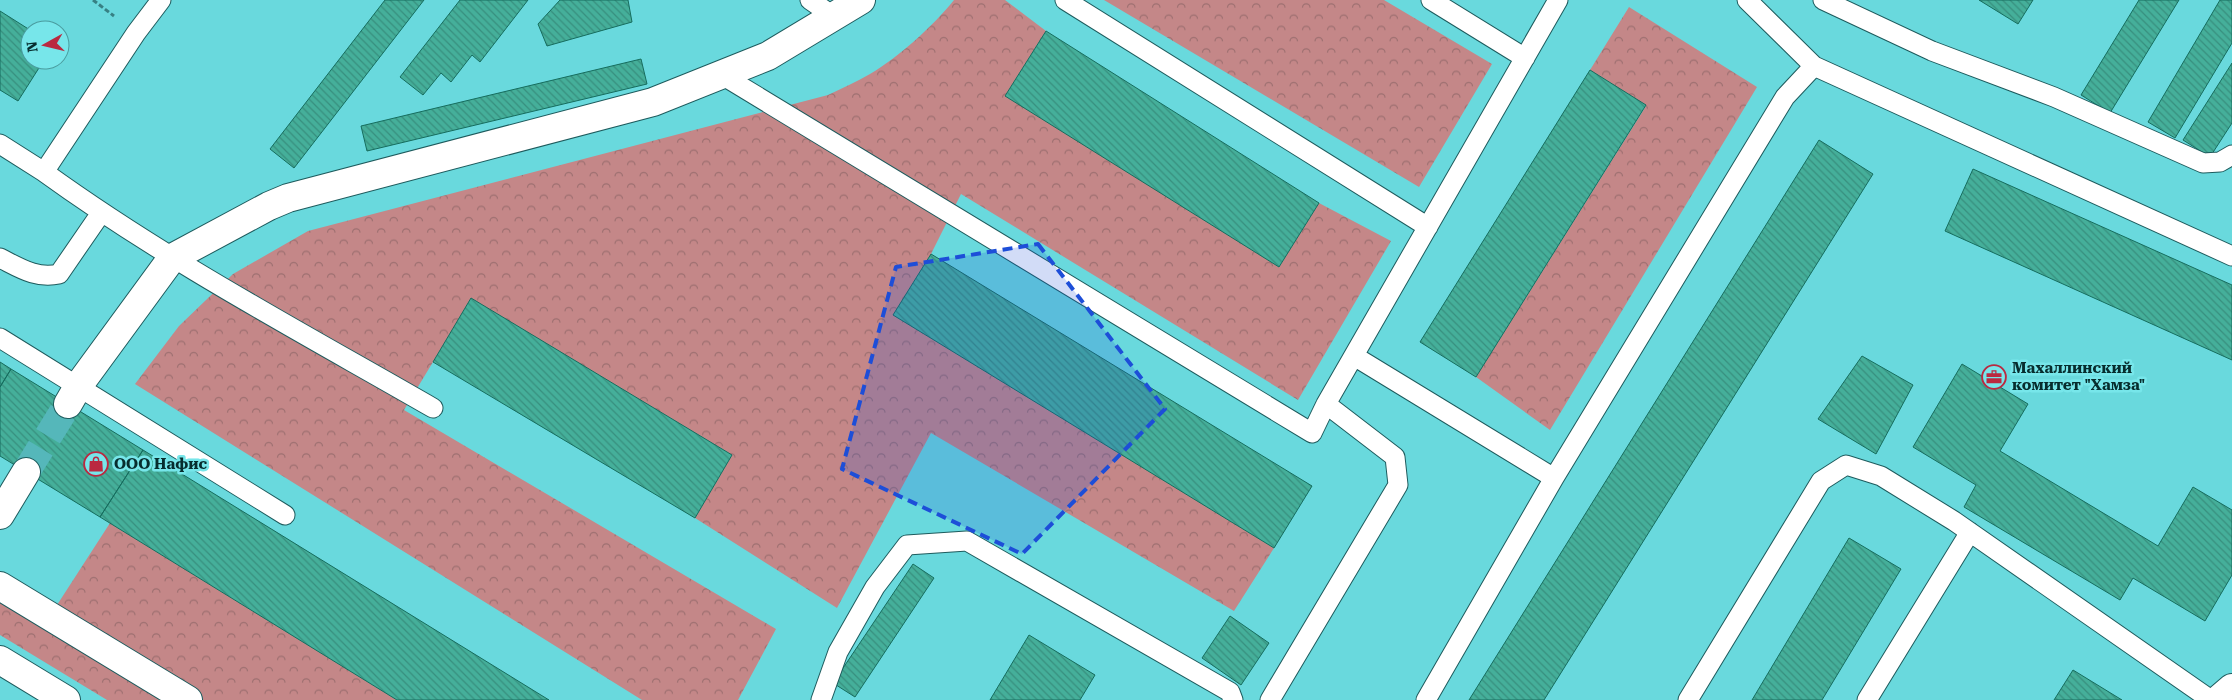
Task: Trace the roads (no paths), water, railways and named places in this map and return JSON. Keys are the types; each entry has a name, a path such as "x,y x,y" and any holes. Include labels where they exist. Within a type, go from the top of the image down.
{"street":[{"path":"73,394 172,258 269,206 288,198 653,102 768,56 861,0"},
{"path":"0,515 26,472"},
{"path":"0,586 188,700"},
{"path":"0,660 66,700"},
{"path":"2218,700 2232,688"}],"lane":[{"path":"44,172 136,33 161,0"},
{"path":"810,0 833,16"},
{"path":"1065,0 1428,227"},
{"path":"1430,0 1525,58"},
{"path":"722,75 1312,432 1326,404 1558,0"},
{"path":"1747,0 1814,66 2232,256"},
{"path":"1823,0 1932,51 2054,97 2203,163 2220,162 2232,155"},
{"path":"1426,700 1554,478 1785,97 1814,66"},
{"path":"0,144 44,172 100,213 172,258 433,408"},
{"path":"0,258 32,274 47,277 59,274 100,213"},
{"path":"0,338 73,394 285,516"},
{"path":"1354,356 1554,478"},
{"path":"1270,700 1398,485 1396,457 1326,404"},
{"path":"1688,700 1821,481 1846,465 1881,476 1970,532 2211,700"},
{"path":"1867,700 1970,532"},
{"path":"821,700 838,652 875,587 907,545 967,541 1230,692 1233,700"}],"tunnel":[{"path":"26,472 68,404"}],"place":[{"name":"Махаллинский комитет \"Хамза\"","path":"1994,377"},
{"name":"ООО Нафис","path":"96,464"}]}
